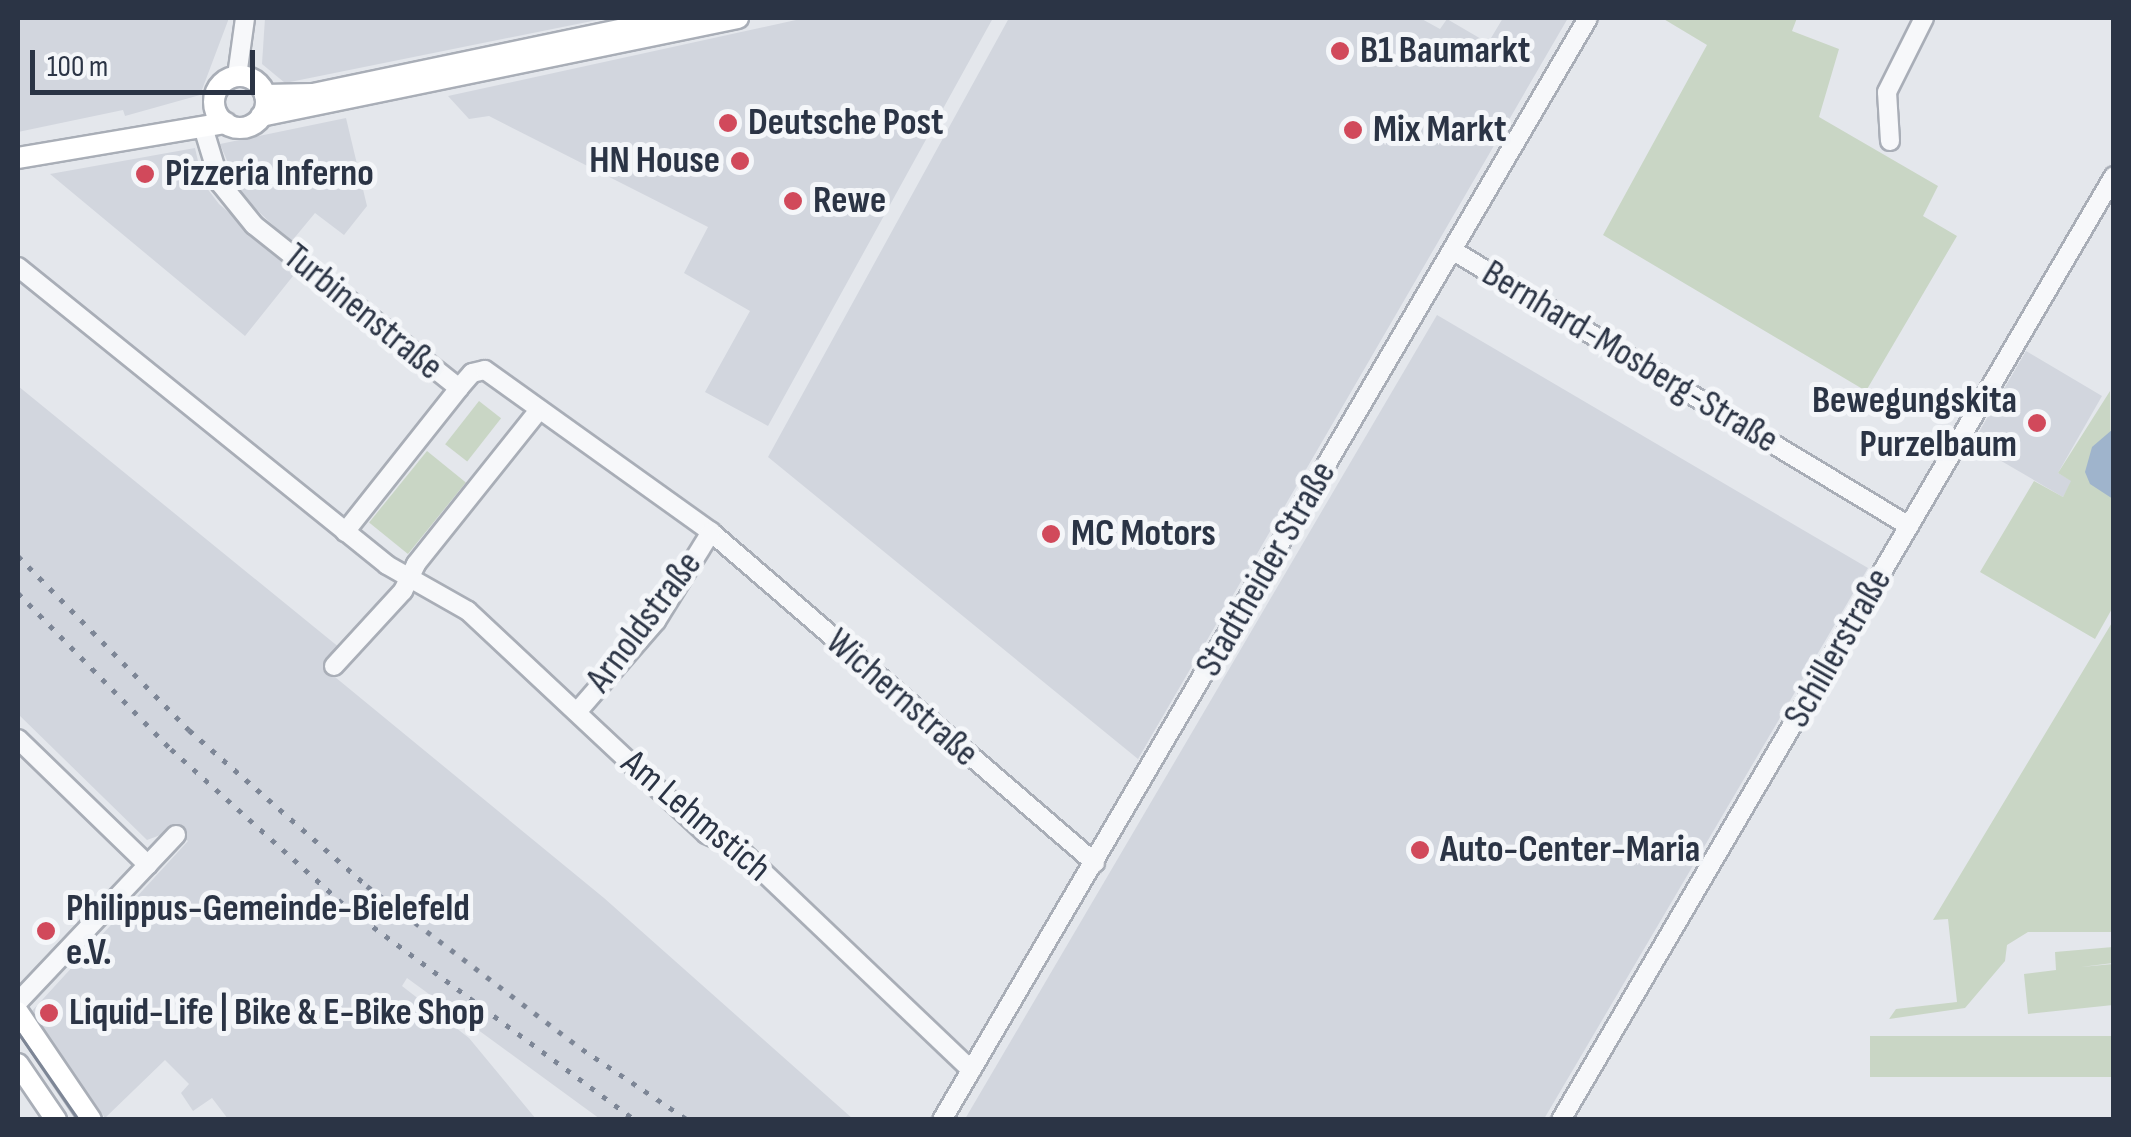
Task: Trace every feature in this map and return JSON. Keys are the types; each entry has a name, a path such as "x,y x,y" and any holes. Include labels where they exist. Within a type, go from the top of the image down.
{"main road":[{"path":"18,158 220,114 244,127 263,105 676,18"},
{"path":"263,105 738,18"},
{"path":"220,114 221,83 237,76 253,79 263,105"},
{"path":"60,149 203,127 220,114"},
{"path":"18,1012 91,1120"},
{"path":"18,1064 56,1120"}],"street":[{"path":"237,76 246,18"},
{"name":"Stadtheider Straße","path":"942,1120 1588,18"},
{"path":"1890,140 1888,92 1914,21"},
{"name":"Turbinenstraße","path":"203,127 220,183 241,212 459,388 472,373 485,370 711,532"},
{"name":"Schillerstraße","path":"1561,1120 2114,176"},
{"name":"Bernhard-Mosberg-Straße","path":"1452,250 1910,526"},
{"name":"Am Lehmstich","path":"18,267 345,532 409,580 468,611 706,834 738,848 971,1070"},
{"path":"345,532 459,388"},
{"path":"334,666 409,580 538,411"},
{"name":"Wichernstraße","path":"711,532 1095,863"},
{"name":"Arnoldstraße","path":"576,712 656,621 711,532"},
{"path":"18,739 148,865"},
{"path":"18,1002 176,835"}],"shaded area":[{"path":"18,18 229,18 200,95 125,116 123,110 18,132"},
{"path":"265,18 607,18 285,83 262,64"},
{"path":"805,18 993,18 768,426 705,392 750,311 684,273 708,227 489,116 469,119 448,96"},
{"path":"1009,18 1420,18 1440,29 1447,19 1488,43 1503,18 1568,18 1138,759 768,457"},
{"path":"346,118 367,206 344,235 315,213 291,242 242,196 220,144"},
{"path":"195,148 203,183 219,204 297,271 245,336 50,174"},
{"path":"1437,315 1868,568 1544,1119 965,1119"},
{"name":"Bewegungskita Purzelbaum","path":"2026,351 2102,396 2058,473 2072,481 2063,497 1972,444"},
{"path":"18,386 351,657 335,677 604,898 853,1119 600,1119 407,978 402,986 469,1038 536,1119 228,1119 212,1098 193,1111 181,1093 189,1084 165,1060 105,1118 31,1012 188,841 174,830 147,840 18,714"}],"green space":[{"path":"1662,18 1797,18 1792,31 1839,49 1819,117 1938,186 1923,216 1957,236 1866,391 1603,235 1707,45"},
{"path":"2110,391 2113,607 2095,639 1980,572 2034,481 2063,497 2071,481 2058,473"},
{"path":"479,401 501,418 467,462 445,444"},
{"path":"427,451 466,482 408,554 369,522"},
{"path":"2113,621 2113,932 2028,932 2007,945 2005,961 1965,1008 1889,1019 1896,1009 1957,1002 1948,919 1933,920"},
{"path":"2113,947 2113,963 2081,967 2113,964 2113,1005 2028,1014 2024,974 2056,970 2055,952"},
{"path":"1870,1036 2113,1036 2113,1077 1870,1077"}],"water":[{"path":"2114,429 2113,499 2090,484 2085,472 2092,447"}],"tram line":[{"path":"18,1032 79,1120"}],"railway":[{"path":"18,556 189,730 367,886 582,1049 688,1120"},
{"path":"18,593 171,749 349,909 635,1120"}],"place":[{"name":"B1 Baumarkt","path":"1340,51"},
{"name":"Deutsche Post","path":"728,123"},
{"name":"Mix Markt","path":"1353,130"},
{"name":"HN House","path":"740,161"},
{"name":"Pizzeria Inferno","path":"145,174"},
{"name":"Rewe","path":"793,201"},
{"name":"Bewegungskita Purzelbaum","path":"2037,423"},
{"name":"MC Motors","path":"1051,534"},
{"name":"Auto-Center-Maria","path":"1420,850"},
{"name":"Philippus-Gemeinde-Bielefeld e.V.","path":"46,931"},
{"name":"Liquid-Life | Bike & E-Bike Shop","path":"49,1013"}]}
